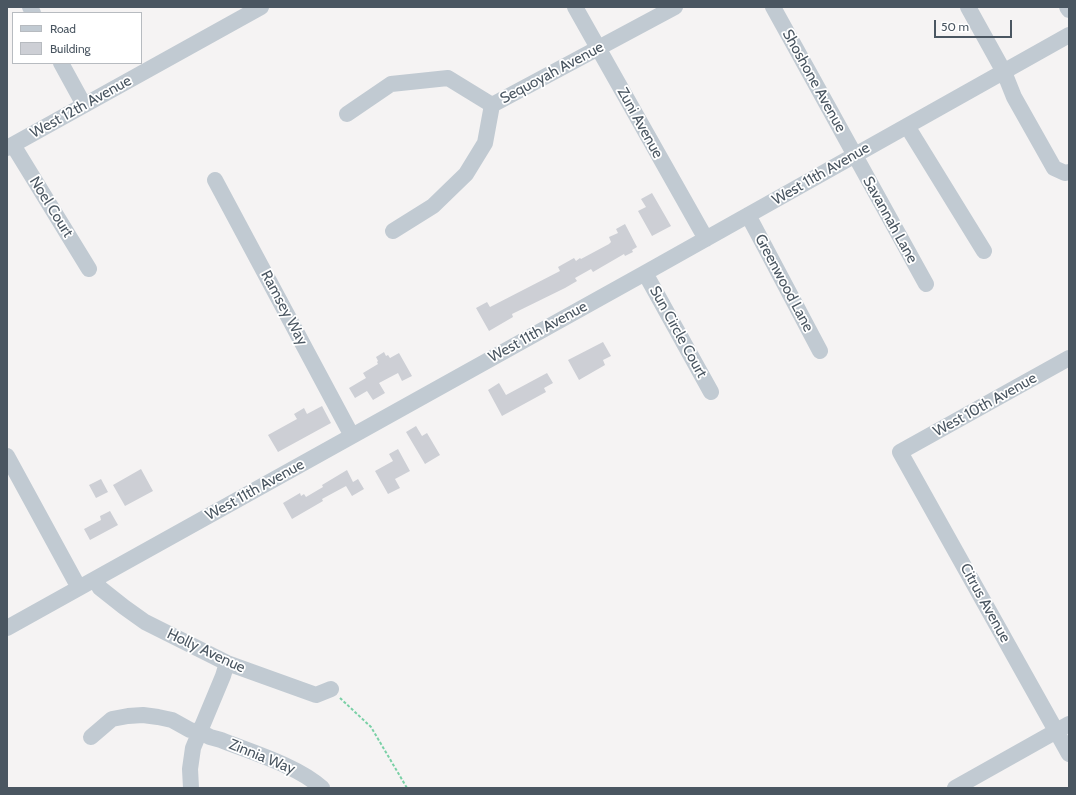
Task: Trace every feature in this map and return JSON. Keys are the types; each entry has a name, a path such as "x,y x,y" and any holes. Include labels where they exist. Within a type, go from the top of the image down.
{"street":[{"name":"West 12th Avenue","path":"10,147 260,7"},
{"name":"Zuni Avenue","path":"575,7 706,239"},
{"name":"Sequoyah Avenue","path":"393,231 434,206 466,174 485,142 492,105 675,7"},
{"name":"Shoshone Avenue","path":"773,7 854,155"},
{"path":"968,7 1004,72 1014,97 1054,168 1065,173 1069,172"},
{"name":"West 11th Avenue","path":"7,628 1069,35"},
{"path":"62,64 84,105"},
{"path":"347,114 391,84 448,78 492,105"},
{"path":"907,126 984,251"},
{"name":"Noel Court","path":"10,147 90,269"},
{"name":"Savannah Lane","path":"854,155 926,284"},
{"name":"Ramsey Way","path":"214,180 352,436"},
{"name":"Greenwood Lane","path":"748,215 820,351"},
{"name":"Sun Circle Court","path":"645,273 711,392"},
{"name":"West 10th Avenue","path":"900,452 1069,358"},
{"name":"Citrus Avenue","path":"900,452 1063,727 1069,754"},
{"path":"7,456 79,588"},
{"name":"Holly Avenue","path":"95,579 100,588 145,622 227,663 316,695 331,689"},
{"path":"191,788 190,769 193,748 227,663"},
{"name":"Zinnia Way","path":"91,737 112,719 136,715 172,720 190,730 221,740 292,769 304,775 322,788"},
{"path":"955,788 1063,727"}],"path":[{"path":"331,689 371,727 407,788"}],"building":[{"path":"652,193 671,226 652,236 638,211 646,207 641,199"},
{"path":"625,224 637,247 632,250 633,252 625,256 624,254 593,272 591,269 575,278 577,281 512,314 513,317 489,331 476,308 487,302 490,307 560,271 558,267 574,258 576,261 580,258 581,259 609,244 611,242 609,237 618,233 616,229"},
{"path":"603,342 611,356 603,360 605,365 579,380 568,360"},
{"path":"384,352 386,356 388,355 390,358 399,353 412,376 402,381 398,373 379,383 385,393 373,400 367,391 355,398 349,388 366,378 363,373 378,364 376,357"},
{"path":"547,373 553,383 544,388 546,392 502,416 488,390 499,383 506,395"},
{"path":"322,406 331,423 278,452 268,435 297,419 294,414 304,408 307,414"},
{"path":"416,426 422,436 427,433 440,455 425,464 406,432"},
{"path":"398,449 410,471 395,479 400,488 388,494 375,471 393,461 389,454"},
{"path":"141,469 153,491 125,506 113,485"},
{"path":"347,470 353,482 358,479 364,489 352,496 346,486 322,499 323,501 292,519 283,503 300,493 301,496 304,494 306,497 323,487 322,485"},
{"path":"101,479 108,492 96,498 89,485"},
{"path":"110,511 118,525 90,540 84,529 101,520 100,516"}]}
